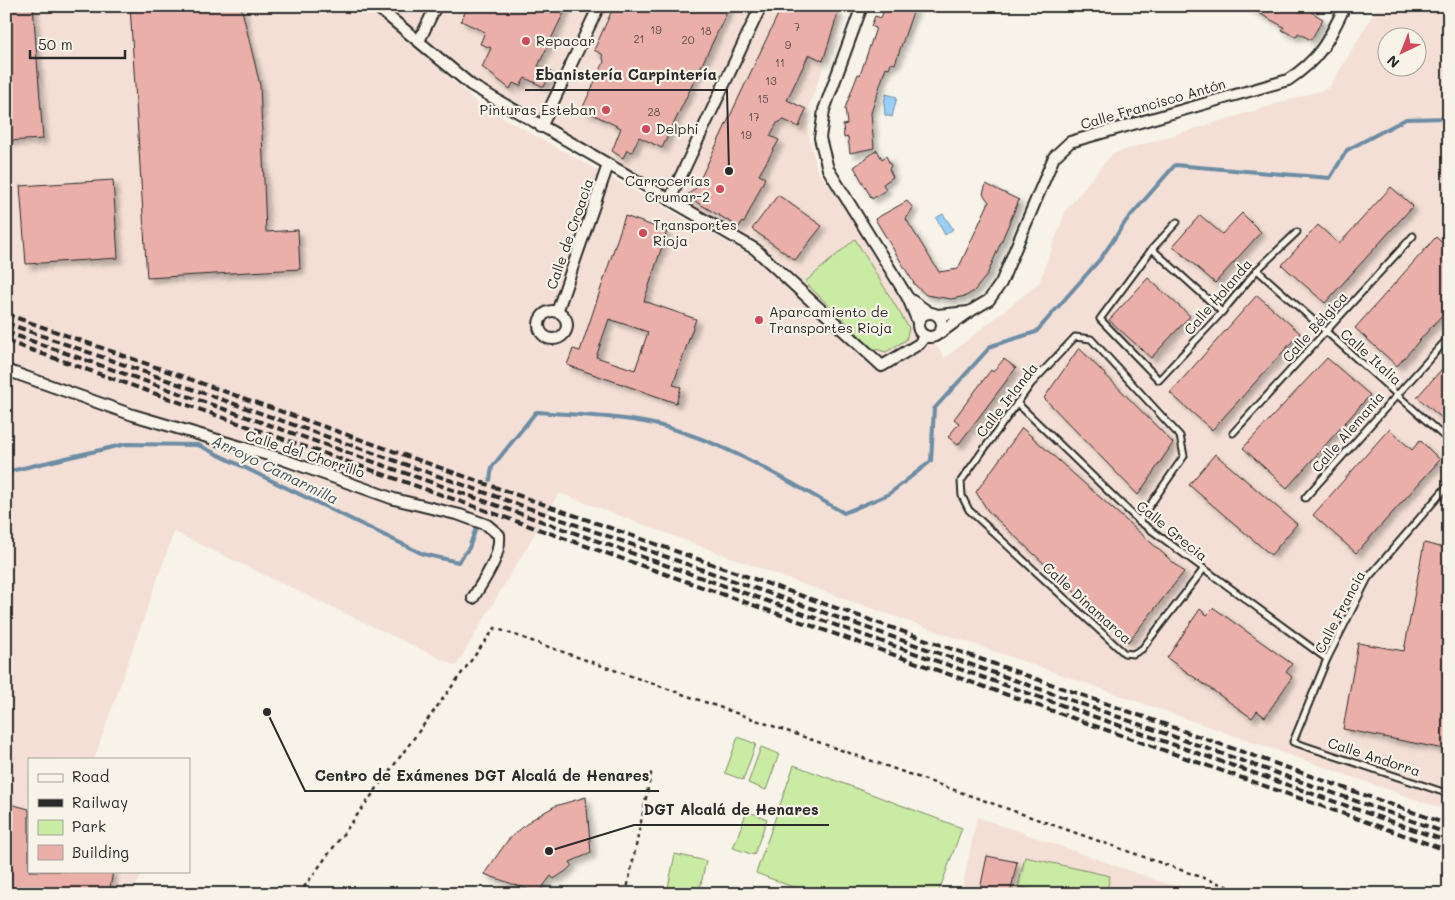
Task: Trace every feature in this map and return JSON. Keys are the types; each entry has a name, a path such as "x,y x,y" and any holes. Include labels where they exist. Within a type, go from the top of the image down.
{"street":[{"path":"376,6 471,85 755,249 882,366 919,344 925,336"},
{"path":"419,41 436,6"},
{"path":"541,127 599,6"},
{"path":"670,199 761,6"},
{"path":"862,6 824,110 820,138 828,168 908,298 920,332 925,336 937,335 942,325 934,314 908,298"},
{"name":"Calle Francisco Antón","path":"937,335 989,300 1001,283 1054,157 1070,142 1288,80 1308,67 1325,47 1345,6"},
{"name":"Calle de Croacia","path":"557,312 608,165"},
{"path":"918,322 923,316 969,312"},
{"name":"Calle del Chorrillo","path":"6,370 133,415 282,459 394,499 460,515 487,525 499,535 500,544 495,559 473,598"}],"lane":[{"path":"1177,222 1152,249 1222,312"},
{"name":"Calle Holanda","path":"1152,249 1100,319 1159,380 1222,312 1256,270 1297,232"},
{"name":"Calle Bélgica","path":"1233,433 1413,236"},
{"name":"Calle Italia","path":"1256,270 1449,441"},
{"name":"Calle Irlanda","path":"962,481 1017,403 1075,337 1091,340 1180,436 1184,456 1139,521"},
{"name":"Calle Alemania","path":"1304,498 1449,337"},
{"name":"Calle Grecia","path":"1017,403 1139,521 1203,570 1327,659"},
{"name":"Calle Dinamarca","path":"962,481 962,496 975,517 1124,653 1133,654 1142,650 1203,570"},
{"name":"Calle Francia","path":"1293,742 1327,659 1368,578 1449,484"},
{"name":"Calle Andorra","path":"1293,742 1449,794"}],"path":[{"path":"299,894 496,628 1249,894"},
{"path":"626,894 652,769"}],"shaded area":[{"path":"6,6 371,6 477,103 797,281 755,249 471,85 376,6 846,6 809,106 808,132 817,170 840,200 889,283 945,358 1039,283 1066,210 1112,154 1329,88 1378,6 1421,6 1449,19 1449,811 794,581 559,493 456,666 174,532 94,758 28,758 28,872 143,872 131,894 6,894"},
{"path":"977,817 1196,894 961,894"}],"green space":[{"path":"855,239 909,328 906,340 886,352 872,348 805,282"},
{"path":"738,737 756,744 743,780 725,773"},
{"path":"761,747 779,754 766,790 748,783"},
{"path":"794,765 962,828 938,894 811,894 756,873"},
{"path":"747,811 767,819 754,855 733,848"},
{"path":"675,854 706,861 699,893 703,894 667,892"},
{"path":"1025,857 1110,876 1106,894 1047,894 1018,887"}],"water":[{"path":"886,94 897,97 892,117 885,115 884,103"},
{"path":"943,214 953,229 945,235 936,218"}],"building":[{"path":"6,6 33,6 43,139 6,141"},
{"path":"130,6 241,6 260,85 266,232 298,230 300,269 147,278"},
{"path":"468,6 567,6 538,66 551,72 544,87 525,78 520,86 513,83 510,89 482,67 491,48 480,44 485,32 461,21"},
{"path":"614,6 730,6 662,148 639,137 632,152 627,150 623,158 612,151 621,128 582,109 604,62 602,54 594,50"},
{"path":"782,6 831,6 830,9 838,13 823,61 809,54 787,100 806,109 799,127 784,120 777,123 770,136 779,140 759,175 765,178 744,223 742,222 739,227 686,196 696,188"},
{"path":"885,6 915,6 895,64 891,63 889,68 886,67 871,113 874,148 850,153 848,137 844,138 843,125 847,124 845,108 858,74 860,75 876,28 871,26 875,16 881,18"},
{"path":"1246,6 1313,6 1311,12 1323,19 1311,40 1298,33 1296,37 1282,30 1284,27"},
{"path":"877,150 882,159 886,156 891,166 889,169 893,177 883,184 886,190 872,199 854,167"},
{"path":"113,180 118,258 26,264 20,186"},
{"path":"986,184 1019,200 987,275 974,291 966,296 951,299 926,295 915,285 875,219 907,201 913,208 906,219 939,272 958,269 989,202 983,194"},
{"path":"1391,187 1413,206 1325,303 1282,265 1318,225 1339,244"},
{"path":"778,195 822,226 795,260 752,229"},
{"path":"1242,213 1261,232 1215,283 1173,246 1200,215 1222,234"},
{"path":"625,216 667,231 644,301 696,319 673,385 681,387 676,403 567,365 573,349 580,351","holes":["609,319 648,332 635,370 596,357"]},
{"path":"1436,237 1449,249 1449,307 1397,366 1355,328"},
{"path":"1148,278 1190,316 1151,358 1109,320"},
{"path":"1257,295 1300,333 1212,430 1170,393"},
{"path":"1079,348 1173,443 1138,495 1044,398"},
{"path":"1327,358 1370,395 1287,488 1243,448"},
{"path":"1004,359 1016,368 958,445 948,437 959,423 954,419 991,370 993,372"},
{"path":"1449,361 1449,424 1417,397"},
{"path":"1022,428 1184,572 1128,642 988,511 976,492"},
{"path":"1389,429 1412,450 1420,440 1440,460 1356,553 1313,515"},
{"path":"1215,454 1297,524 1271,555 1189,485"},
{"path":"1424,543 1449,549 1449,750 1343,729 1358,643 1404,651"},
{"path":"1214,608 1292,664 1286,672 1292,677 1265,717 1257,711 1252,718 1167,658 1200,609 1207,615"},
{"path":"586,797 591,853 570,862 572,865 554,879 551,876 538,893 484,874 508,840 531,820 555,806"},
{"path":"6,803 28,809 28,872 113,872 109,894 6,894"},
{"path":"987,856 1017,862 1010,894 979,894"}],"waterway":[{"path":"490,480 492,467 536,412 597,416 658,425 707,441 754,463 844,513 889,494 931,461 934,409 991,346 1036,332 1101,258 1126,221 1175,165 1330,178 1347,150 1406,119 1449,118"},
{"name":"Arroyo Camarmilla","path":"6,472 126,444 198,445 423,554 458,562 469,548 476,528"}],"railway":[{"path":"6,314 1449,825"},
{"path":"6,323 1449,834"},
{"path":"6,332 1449,842"},
{"path":"6,341 1449,851"}],"place":[{"name":"Repacar","path":"526,41"},
{"name":"Pinturas Esteban","path":"606,110"},
{"name":"Delphi","path":"646,129"},
{"name":"Ebanistería Carpintería","path":"729,171"},
{"name":"Carrocerías Crumar-2","path":"720,189"},
{"name":"Transportes Rioja","path":"643,233"},
{"name":"Aparcamiento de Transportes Rioja","path":"759,320"},
{"name":"Centro de Exámenes DGT Alcalá de Henares","path":"267,712"},
{"name":"DGT Alcalá de Henares","path":"549,851"}]}
